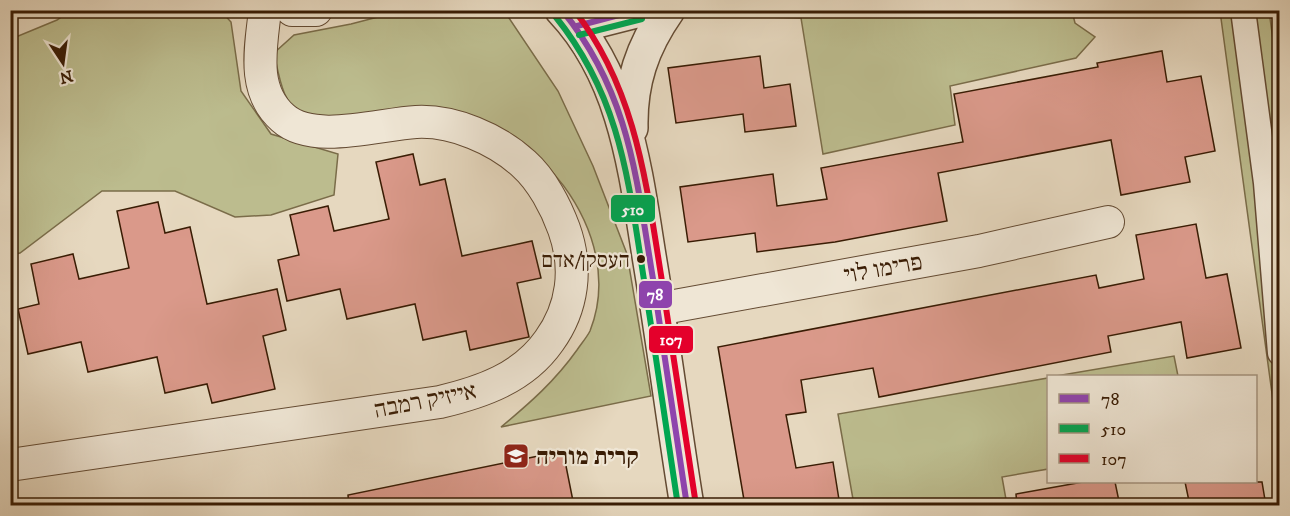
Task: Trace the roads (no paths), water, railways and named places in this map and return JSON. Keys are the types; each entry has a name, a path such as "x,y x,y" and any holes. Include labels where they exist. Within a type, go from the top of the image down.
{"street":[{"name":"אייזיק רמבה","path":"10,465 440,402 476,393 501,383 526,366 560,326 570,300 572,275 570,248 558,211 525,164 474,133 444,124 417,122 330,131 303,129 283,118 267,98 261,78 265,10"},
{"path":"292,10 316,10"},
{"path":"640,10 570,18 609,85 623,118 633,157 687,506"},
{"path":"633,157 631,111 633,86 641,58 653,32 668,10"},
{"path":"1243,10 1266,183 1280,353"},
{"name":"פרימו לוי","path":"658,309 979,250 1108,222"}],"place":[{"name":"העסקן/אדם","path":"641,259"},
{"name":"קרית מוריה","path":"516,456"}]}
